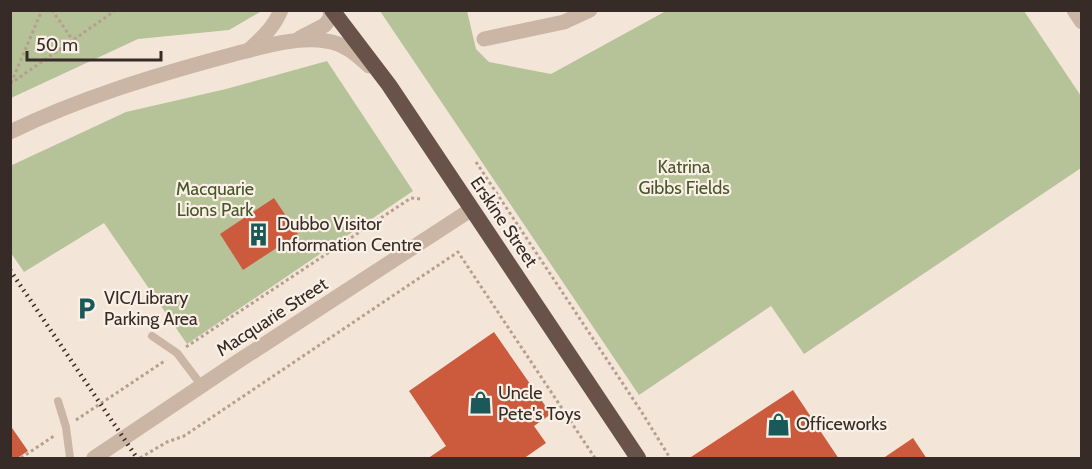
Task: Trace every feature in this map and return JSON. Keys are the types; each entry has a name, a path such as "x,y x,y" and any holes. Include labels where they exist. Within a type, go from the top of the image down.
{"highway":[{"name":"Erskine Street","path":"331,10 389,85 638,459"}],"street":[{"path":"248,51 268,33 277,21 281,10"},
{"path":"293,41 325,26 331,17 331,10"},
{"path":"484,39 564,21 590,10"},
{"path":"1074,10 1082,22"},
{"path":"10,132 79,101 149,78 293,41 329,41 345,46 389,85"},
{"name":"Macquarie Street","path":"94,459 472,209"}],"lane":[{"path":"152,336 177,353 202,386"},
{"path":"58,401 66,427 70,459"}],"path":[{"path":"10,84 42,10"},
{"path":"52,10 74,42"},
{"path":"10,84 74,42 116,10"},
{"path":"476,162 641,411 670,459"},
{"path":"21,459 411,198 421,199"},
{"path":"140,459 167,442 184,436 458,252 595,459"}],"green space":[{"path":"258,10 260,12 229,30 138,39 11,98 11,11"},
{"name":"Katrina Gibbs Fields","path":"380,11 467,11 476,49 489,62 551,74 666,11 1024,11 1081,96 1081,168 804,354 771,306 639,395"},
{"name":"Macquarie Lions Park","path":"327,61 413,191 187,344 104,223 24,272 11,253 10,166 126,112 226,89"}],"building":[{"name":"Dubbo Visitor Information Centre","path":"274,198 298,234 243,270 220,234"},
{"name":"Uncle Pete's Toys","path":"494,332 551,414 534,426 546,443 523,459 427,459 446,446 409,391"},
{"name":"Officeworks","path":"793,390 839,459 688,459"},
{"path":"10,425 28,451 16,459 10,459"},
{"path":"913,438 927,459 882,459"}],"railway":[{"path":"10,270 137,458"}],"place":[{"name":"Dubbo Visitor Information Centre","path":"259,234"},
{"name":"VIC/Library Parking Area","path":"86,308"},
{"name":"Uncle Pete's Toys","path":"480,403"},
{"name":"Officeworks","path":"778,424"}]}
